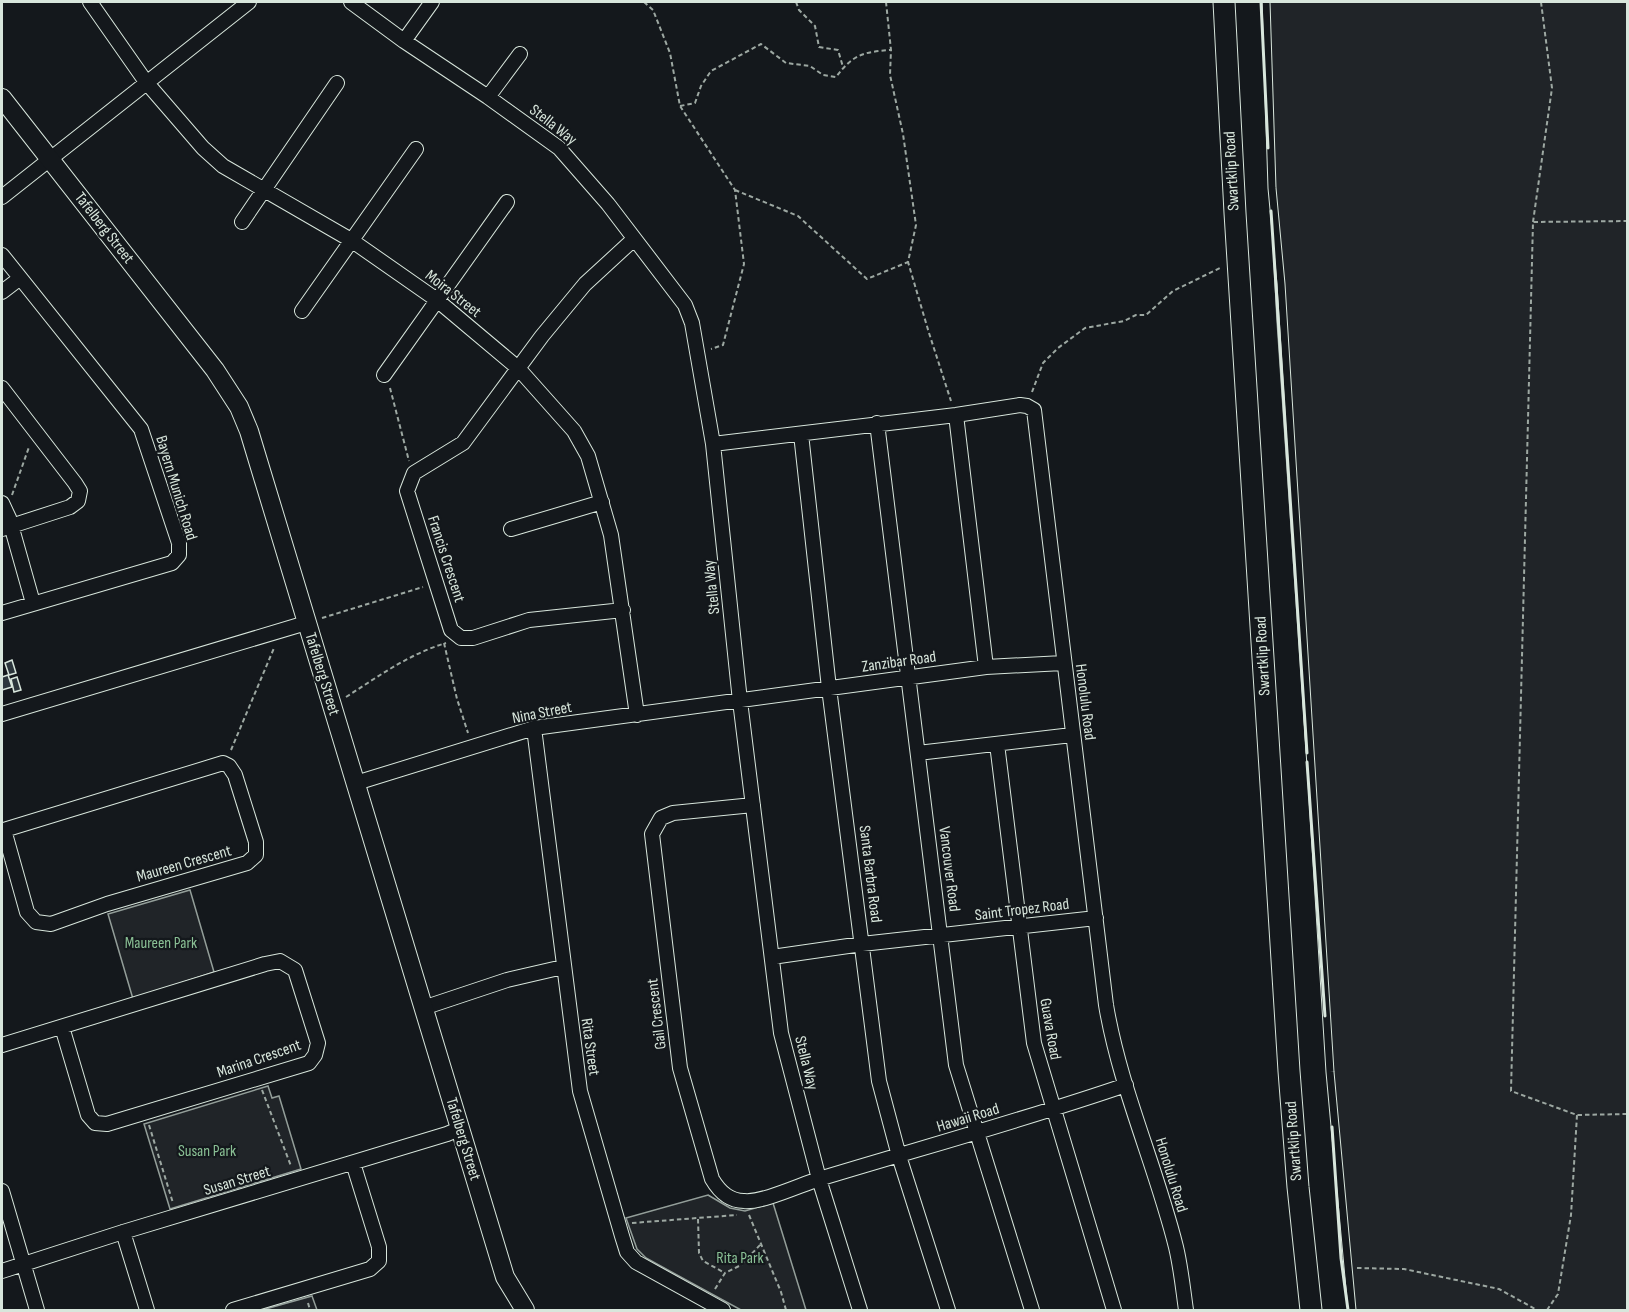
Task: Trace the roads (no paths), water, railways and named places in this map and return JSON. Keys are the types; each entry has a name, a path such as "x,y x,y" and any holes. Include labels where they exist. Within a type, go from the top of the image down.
{"main road":[{"name":"Swartklip Road","path":"1224,2 1238,264 1290,1083 1311,1311"}],"street":[{"name":"Moira Street","path":"90,2 146,82 208,154 262,190 351,240 437,300 518,368 580,440 588,456 613,543 637,715"},
{"path":"2,197 249,2"},
{"name":"Stella Way","path":"351,2 538,132 567,155 685,305 692,323 713,444 740,701 784,1049 819,1179 860,1311"},
{"path":"404,41 432,2"},
{"path":"488,97 520,54"},
{"path":"242,222 336,83"},
{"name":"Tafelberg Street","path":"2,98 215,370 234,399 249,431 311,621 356,783 459,1129 506,1278 525,1311"},
{"path":"302,312 416,149"},
{"path":"384,375 507,202"},
{"path":"518,368 585,284 634,239"},
{"name":"Bayern Munich Road","path":"2,255 141,429 179,543 179,555 172,563 2,613"},
{"path":"2,292 19,279"},
{"name":"Francis Crescent","path":"518,368 463,444 414,473 407,491 451,630 460,638 474,638 529,620 623,610"},
{"path":"2,388 78,487 80,496 78,501 70,507 6,527"},
{"name":"Honolulu Road","path":"956,415 1020,405 1028,406 1035,413 1063,663 1107,1012 1126,1085 1173,1235 1186,1311"},
{"path":"713,444 956,415 986,667"},
{"name":"Vancouver Road","path":"877,423 956,1065 979,1132 1032,1311"},
{"name":"Santa Barbra Road","path":"801,434 829,688 879,1081 899,1156 948,1311"},
{"path":"511,529 602,502"},
{"path":"4,506 6,527 33,603"},
{"path":"2,714 311,621"},
{"name":"Zanzibar Road","path":"740,701 986,667 1063,663"},
{"name":"Nina Street","path":"356,783 534,728 740,701"},
{"name":"Rita Street","path":"534,728 580,1091 627,1252 643,1267 723,1311"},
{"path":"918,753 1072,735"},
{"name":"Guava Road","path":"997,744 1034,1043 1114,1311"},
{"name":"Maureen Crescent","path":"223,763 229,766 235,775 256,842 255,855 247,863 107,904 51,924 36,922 27,912 3,830 223,763"},
{"name":"Gail Crescent","path":"753,805 673,813 661,818 652,834 680,1068 712,1179 721,1192 736,1200 752,1201 819,1179"},
{"name":"Saint Tropez Road","path":"772,957 862,944 1096,918"},
{"name":"Marina Crescent","path":"2,1045 265,964 280,962 295,970 318,1043 315,1055 309,1063 107,1124 95,1123 88,1115 62,1027"},
{"path":"423,1008 507,980 563,967"},
{"name":"Hawaii Road","path":"819,1179 1053,1110 1126,1085"},
{"name":"Susan Street","path":"2,1271 459,1129"},
{"path":"233,1311 370,1269 379,1261 379,1247 353,1163"},
{"path":"2,1191 37,1311"},
{"path":"123,1232 147,1311"}],"lane":[{"path":"1266,2 1272,188 1281,284 1330,1072 1352,1311"}],"park label":[{"name":"Maureen Park","path":"161,943"},
{"name":"Susan Park","path":"207,1151"},
{"name":"Rita Park","path":"740,1258"}]}
